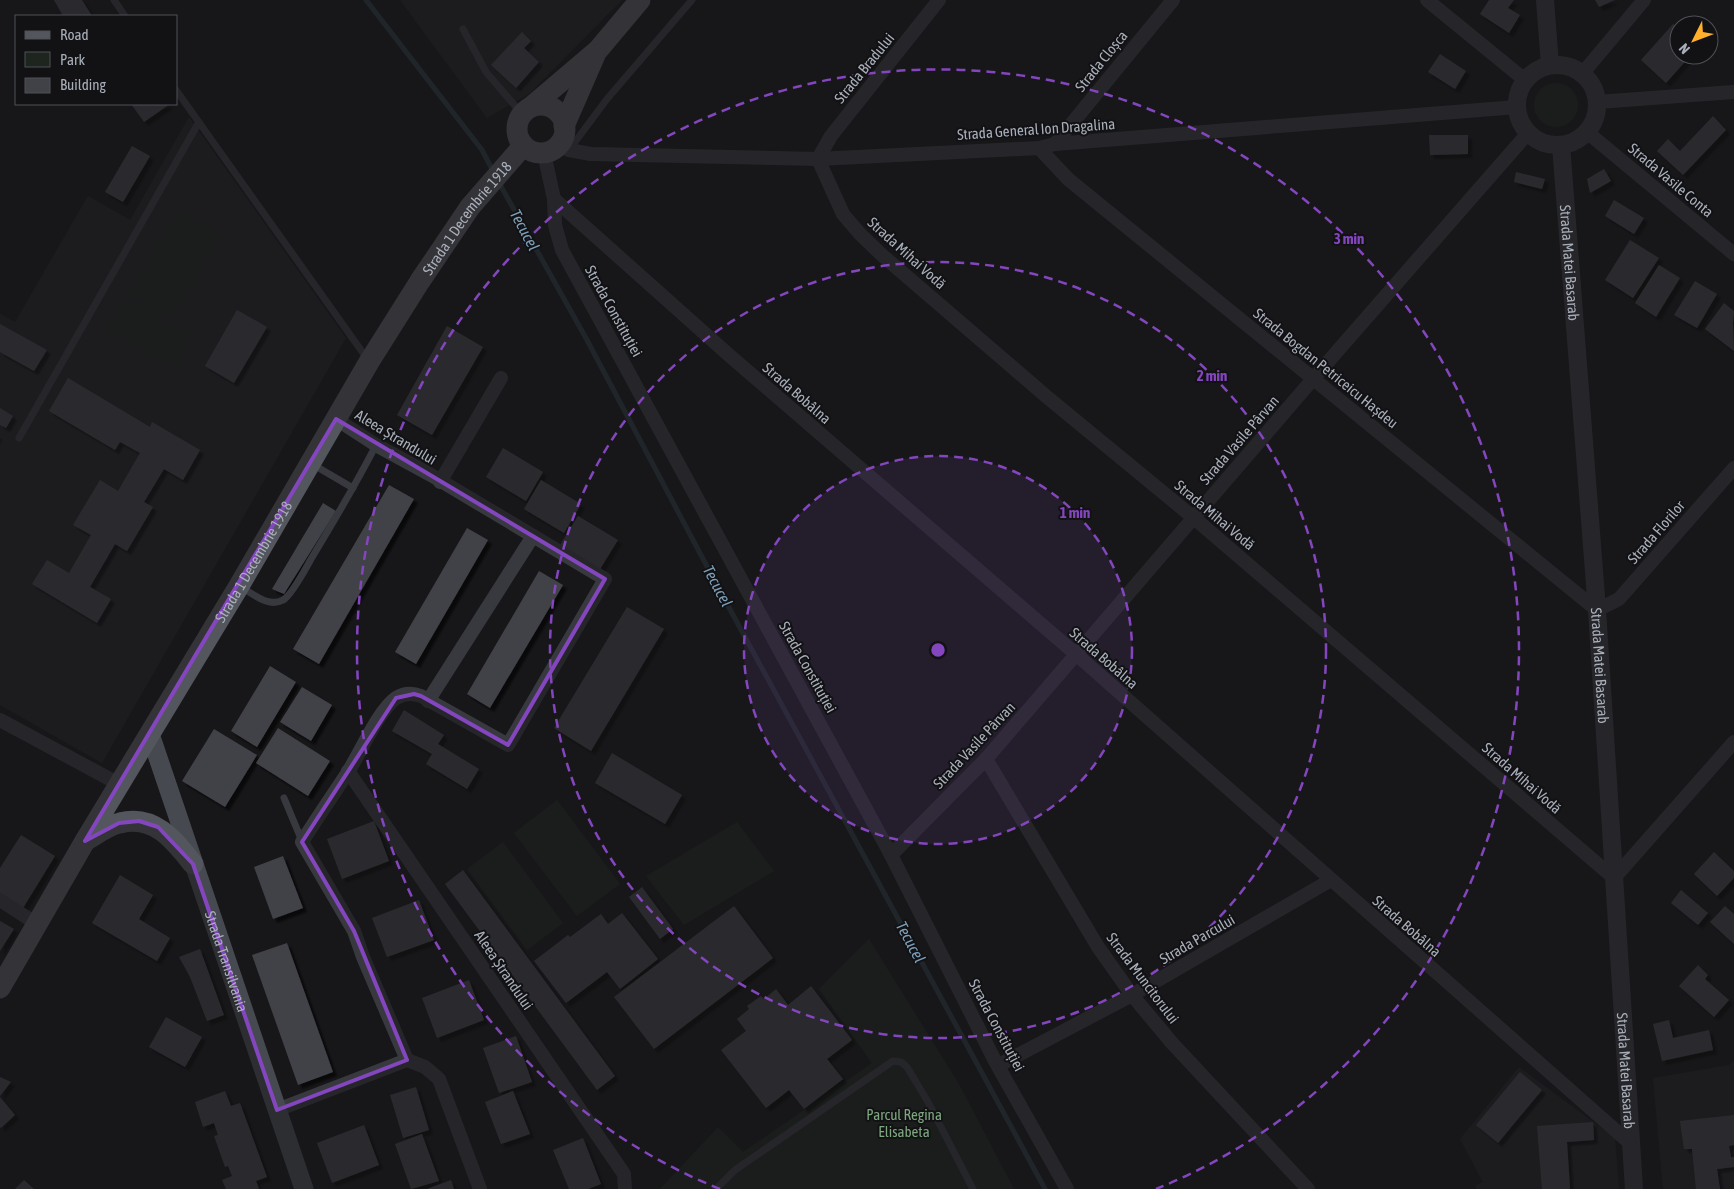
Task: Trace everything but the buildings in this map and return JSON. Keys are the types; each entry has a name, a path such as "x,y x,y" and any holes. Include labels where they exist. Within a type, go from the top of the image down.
{"main road":[{"path":"559,144 533,152 523,146 518,136 517,124 526,110 598,50 640,0"},
{"path":"559,144 598,50"},
{"path":"526,110 542,105 552,108 560,116 559,144"},
{"name":"Strada 1 Decembrie 1918","path":"0,988 85,841 239,586 369,362 470,207 523,146"},
{"name":"Strada Transilvania","path":"150,734 304,1189"},
{"path":"85,841 119,823 139,821 158,827 175,841 193,864"}],"street":[{"name":"Strada Bradului","path":"818,159 831,136 940,0"},
{"name":"Strada Cloșca","path":"1055,144 1173,0"},
{"path":"1427,0 1525,80"},
{"path":"1545,0 1550,66"},
{"path":"1582,74 1644,0"},
{"path":"1562,65 1582,74 1592,86 1597,102 1596,112 1587,132 1570,142 1561,144 1543,142 1528,132 1518,116 1518,97 1525,80 1532,73 1550,66 1562,65"},
{"path":"1597,102 1734,92"},
{"name":"Strada General Ion Dragalina","path":"559,144 591,154 818,159 1039,148 1055,144 1517,107"},
{"name":"Strada Vasile Pârvan","path":"891,855 986,759 1528,132"},
{"name":"Strada Vasile Conta","path":"1587,132 1734,254"},
{"name":"Strada Constituției","path":"559,144 554,199 555,225 562,250 891,855 998,1065 1067,1189"},
{"name":"Strada Matei Basarab","path":"1561,144 1597,610 1634,1189"},
{"name":"Strada Bogdan Petriceicu Hașdeu","path":"1039,148 1068,179 1597,610"},
{"name":"Strada Mihai Vodă","path":"818,159 843,214 883,256 1047,397 1194,518 1614,878"},
{"name":"Strada Bobâlna","path":"554,199 730,356 1077,655 1631,1144"},
{"name":"Aleea Ștrandului","path":"440,482 501,378"},
{"name":"Aleea Ștrandului","path":"302,842 388,706 396,698 404,694 414,694 508,745 605,579 376,445 336,419"},
{"name":"Strada Florilor","path":"1597,610 1619,599 1734,468"},
{"path":"428,701 533,536"},
{"path":"0,720 119,784"},
{"path":"1614,878 1734,742"},
{"name":"Strada Muncitorului","path":"986,759 1098,947 1132,995 1172,1043 1308,1189"},
{"name":"Aleea Ștrandului","path":"348,771 624,1174 625,1189"},
{"path":"302,842 354,931 363,957 407,1060"},
{"name":"Strada Parcului","path":"998,1065 1132,995 1331,880"},
{"path":"0,900 37,924"},
{"path":"277,1110 407,1060 425,1066 439,1079 480,1189"}],"lane":[{"path":"114,0 125,15"},
{"path":"559,144 607,99 692,0"},
{"path":"463,29 486,72 526,110"},
{"path":"178,93 369,362"},
{"path":"19,438 199,122"},
{"path":"239,586 264,601 274,603 284,600 300,579 376,445"},
{"path":"310,463 353,488"},
{"path":"284,798 302,842"},
{"path":"716,1189 734,1170 893,1060 901,1062 907,1067 928,1102 973,1189"}],"highlighted area":[{"path":"336,419 605,579 508,745 421,696 414,694 396,698 302,842 354,931 407,1060 277,1110 193,864 158,827 139,821 119,823 85,841"}],"shaded area":[{"path":"400,0 622,0 529,94 487,118"},
{"path":"189,117 346,338 102,763 0,705 0,445 3,440 0,438 0,314 15,322 88,196 130,220"},
{"path":"1734,1060 1734,1189 1663,1189 1653,1078 1729,1065"},
{"path":"1519,1067 1615,1138 1619,1189 1477,1189 1475,1186 1483,1182 1460,1139"}],"green space":[{"path":"1556,83 1568,87 1574,93 1578,105 1574,117 1568,123 1556,127 1544,123 1538,117 1534,105 1538,93 1544,87"},
{"path":"178,209 221,234 173,319 129,294"},
{"path":"124,297 191,336 174,367 106,328"},
{"path":"557,800 620,884 577,916 514,833"},
{"path":"737,822 774,871 684,925 646,876"},
{"path":"503,842 563,923 527,950 467,869"},
{"name":"Parcul Regina Elisabeta","path":"869,939 959,1084 1014,1189 660,1189 718,1127 743,1152 872,1063 819,989"}],"waterway":[{"name":"Tecucel","path":"366,0 482,150 493,171"},
{"name":"Tecucel","path":"498,181 587,340 720,591 1045,1189"}]}
